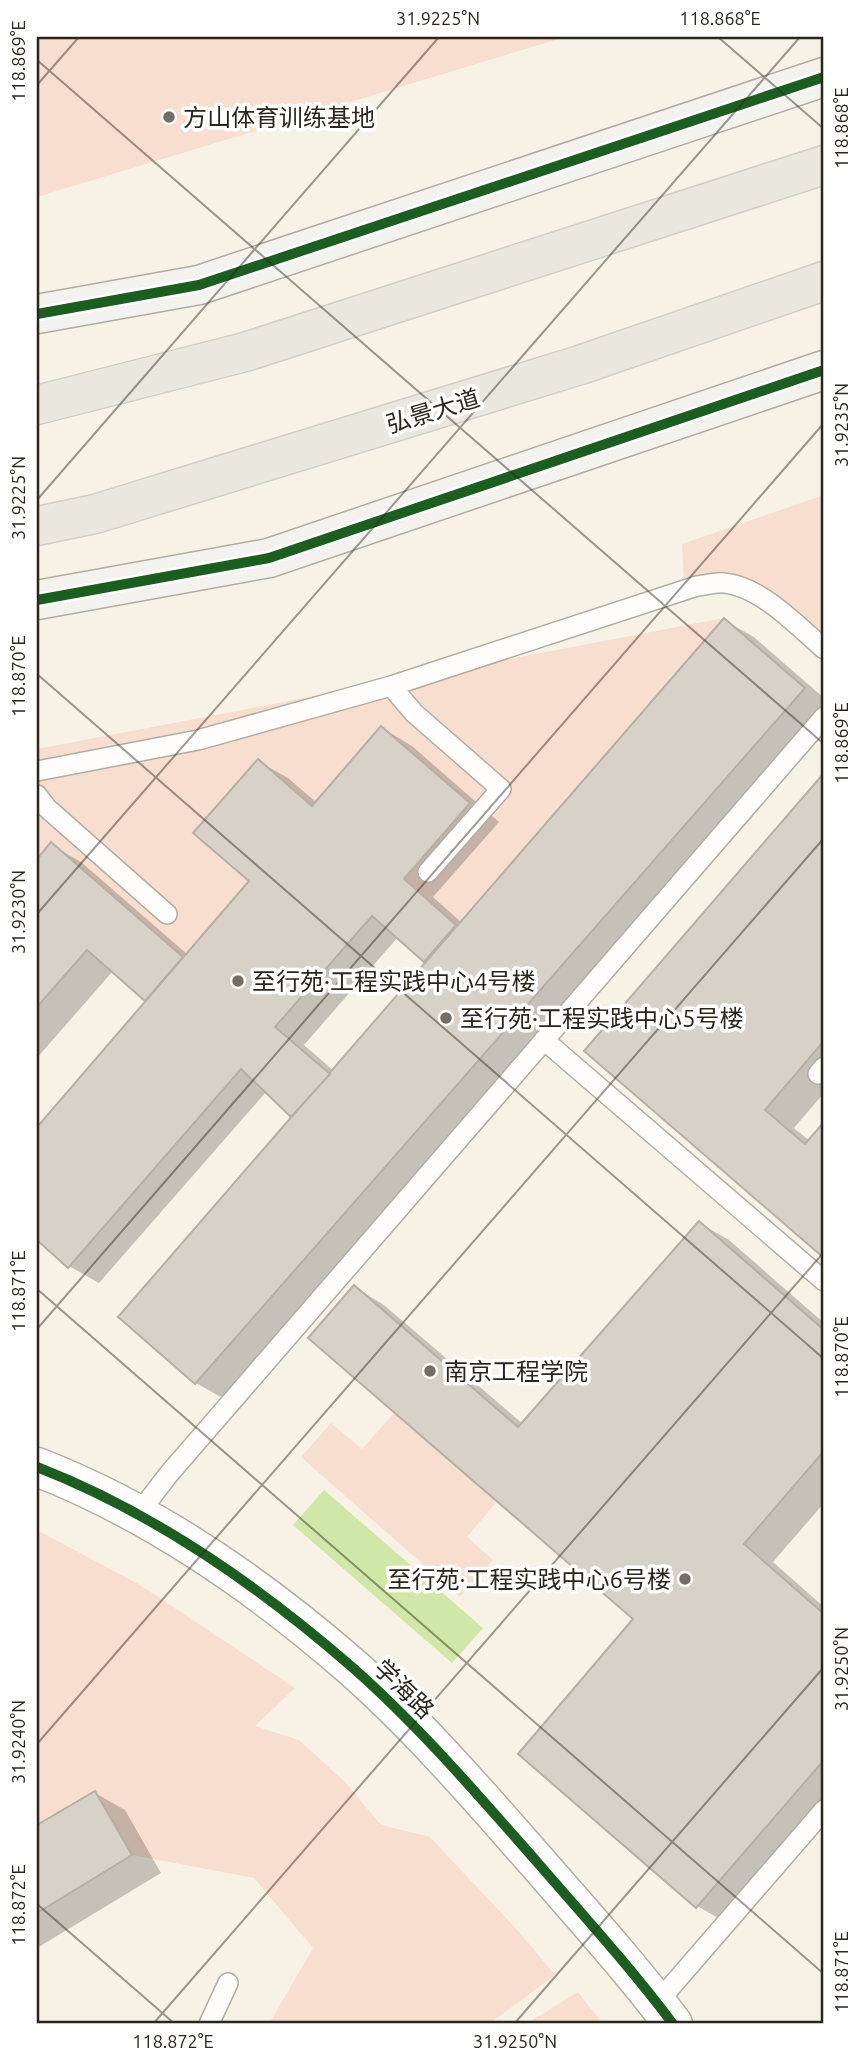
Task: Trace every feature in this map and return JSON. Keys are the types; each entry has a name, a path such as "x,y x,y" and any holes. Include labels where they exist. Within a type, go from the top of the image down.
{"main road":[{"path":"37,405 245,352 824,165"},
{"name":"弘景大道","path":"37,526 95,514 566,369 824,281"}],"street":[{"path":"37,314 199,285 824,77"},
{"path":"37,600 269,558 824,370"},
{"name":"学海路","path":"37,1467 78,1483 139,1513 274,1604 353,1668 443,1756 585,1917 665,2014"}],"lane":[{"path":"37,771 198,740 391,686 697,586 723,582 742,587 773,605 824,649"},
{"path":"391,686 414,713 501,789 428,872"},
{"path":"139,1513 168,1475 824,717"},
{"path":"37,795 47,808 167,914"},
{"path":"544,1040 824,1281"},
{"path":"665,2014 824,1810"},
{"path":"209,2024 228,1983"}],"shaded area":[{"name":"方山体育训练基地","path":"37,37 565,37 37,197"},
{"path":"824,495 824,639 725,574 684,579 682,544"},
{"path":"724,618 456,925 404,879 470,803 381,726 312,806 258,759 194,832 249,881 183,957 51,843 37,859 37,749"},
{"path":"395,1412 497,1501 467,1537 493,1560 460,1597 301,1457 331,1423 362,1449"},
{"path":"324,1490 483,1628 452,1663 293,1525"},
{"path":"37,1530 140,1585 295,1688 255,1726 299,1740 345,1782 381,1825 430,1837 520,1933 555,1975 489,2024 269,2024 313,1948 254,1878 132,1855 95,1791 37,1825"},
{"path":"578,1992 603,2024 526,2024"}],"building":[{"name":"至行苑·工程实践中心5号楼","path":"724,618 805,688 195,1384 118,1317"},
{"name":"至行苑·工程实践中心4号楼","path":"381,726 470,803 404,879 456,925 424,962 372,916 275,1027 330,1074 291,1117 241,1069 68,1268 37,1240 37,1127 249,881 193,833 258,759 312,806"},
{"path":"824,773 824,1041 765,1110 805,1144 824,1122 824,1258 584,1051"},
{"path":"51,842 183,957 145,1001 87,950 37,1007 37,859"},
{"name":"至行苑·工程实践中心6号楼","path":"699,1221 824,1330 824,1451 744,1544 824,1614 824,1760 696,1908 518,1754 633,1619 308,1338 354,1285 518,1427"},
{"path":"95,1791 132,1855 37,1913 37,1825"}],"cycle path":[{"path":"37,314 199,285 824,77"},
{"path":"37,600 269,558 824,370"},
{"path":"37,1467 122,1506 203,1553 279,1607 352,1667 401,1713 470,1786 606,1942 673,2024"}],"place":[{"name":"方山体育训练基地","path":"169,117"},
{"name":"至行苑·工程实践中心4号楼","path":"238,981"},
{"name":"至行苑·工程实践中心5号楼","path":"446,1018"},
{"name":"南京工程学院","path":"430,1371"},
{"name":"至行苑·工程实践中心6号楼","path":"685,1579"}]}
